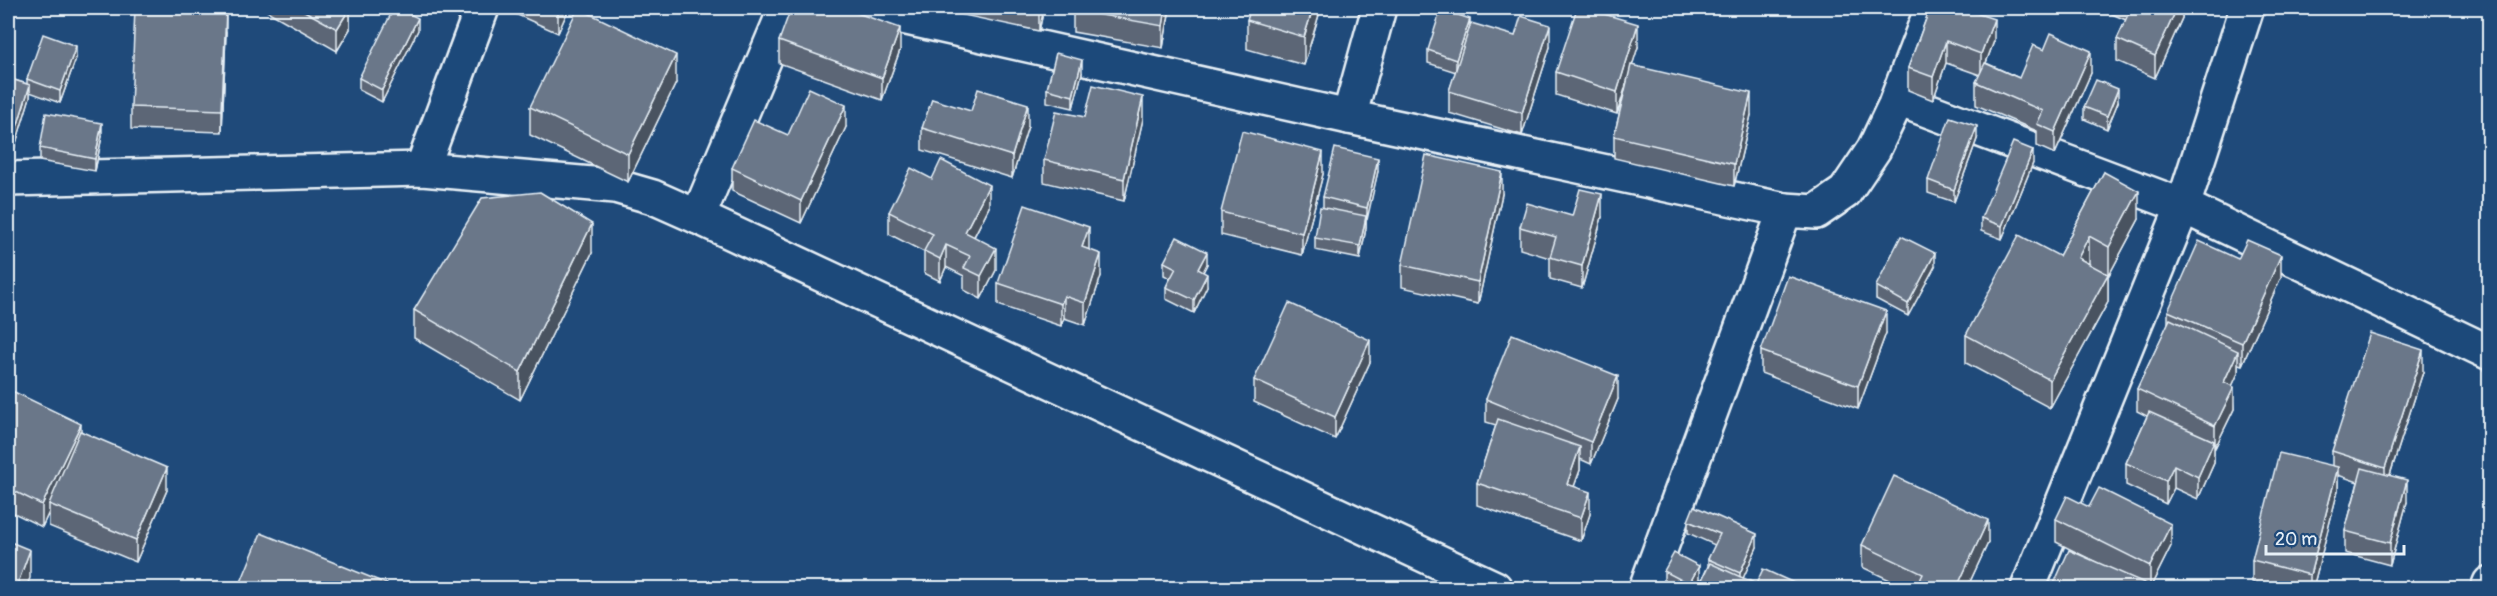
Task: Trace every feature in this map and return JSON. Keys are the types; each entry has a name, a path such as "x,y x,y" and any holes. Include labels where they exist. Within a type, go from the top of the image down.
{"street":[{"path":"422,169 482,8"},
{"path":"698,217 786,8"},
{"path":"862,8 1349,117 1785,210 1816,212 1845,192 1874,149 1898,99 1932,8"},
{"path":"1349,117 1379,8"},
{"path":"2028,588 2183,206 2247,8"},
{"path":"1898,99 2183,206 2490,353"},
{"path":"8,178 422,169 615,186 652,197 698,217 1495,588"},
{"path":"1646,588 1785,210"},
{"path":"2488,588 2490,583"}],"building":[{"path":"135,8 226,9 222,110 131,107"},
{"path":"299,8 350,8 337,29"},
{"path":"394,8 418,18 382,90 359,78"},
{"path":"578,8 676,55 628,154 530,107"},
{"path":"791,8 843,8 900,28 882,78 779,41"},
{"path":"1074,8 1166,8 1163,26 1073,10"},
{"path":"1251,8 1313,8 1304,37 1247,20"},
{"path":"1577,8 1638,24 1617,92 1556,72"},
{"path":"1930,8 1961,8 1994,19 1981,54 1946,41 1933,77 1908,68"},
{"path":"2131,8 2177,8 2155,56 2117,39"},
{"path":"1441,9 1470,19 1456,60 1428,50"},
{"path":"1521,16 1550,25 1522,113 1449,91 1471,23 1515,36"},
{"path":"2051,33 2091,51 2055,132 2037,124 2043,111 1976,82 1985,63 2019,78 2033,45 2044,50"},
{"path":"43,34 76,46 60,91 27,79"},
{"path":"1056,53 1082,60 1073,96 1047,89"},
{"path":"1631,65 1751,93 1734,164 1614,136"},
{"path":"8,78 30,85 10,150 8,149"},
{"path":"2096,80 2118,89 2107,116 2084,107"},
{"path":"1093,85 1143,97 1124,179 1044,160 1056,111 1085,117"},
{"path":"809,88 846,105 801,201 732,168 754,120 788,135"},
{"path":"978,89 1028,104 1012,156 922,128 932,99 971,111"},
{"path":"46,113 102,123 95,159 40,148"},
{"path":"1950,117 1977,126 1954,190 1928,180"},
{"path":"1242,131 1323,152 1302,233 1221,212"},
{"path":"2013,142 2033,150 2002,226 1981,218"},
{"path":"1335,148 1378,158 1367,208 1323,197"},
{"path":"1426,155 1502,172 1478,282 1402,265"},
{"path":"941,160 989,185 965,232 996,248 981,276 964,268 970,256 946,245 940,259 924,251 933,234 889,212 911,168 932,179"},
{"path":"2104,172 2139,191 2109,247 2089,236 2078,258 2108,274 2050,380 1966,335 2019,235 2059,256"},
{"path":"1580,189 1602,194 1582,266 1550,257 1556,237 1520,227 1527,203 1572,216"},
{"path":"540,192 592,224 520,372 414,310 482,198"},
{"path":"1025,205 1089,227 1082,247 1101,254 1085,303 1064,296 1061,304 998,283"},
{"path":"1320,207 1366,216 1360,246 1315,238"},
{"path":"1901,236 1935,253 1908,304 1876,286"},
{"path":"1177,237 1207,252 1198,269 1207,274 1194,300 1166,287 1176,268 1164,262"},
{"path":"2247,240 2281,255 2242,343 2168,311 2199,241 2238,259"},
{"path":"1788,276 1886,311 1858,386 1761,351"},
{"path":"1289,303 1370,340 1335,417 1254,380"},
{"path":"2170,319 2238,351 2224,382 2234,387 2215,426 2137,389"},
{"path":"2370,333 2423,350 2385,468 2332,451"},
{"path":"1512,334 1618,376 1591,442 1486,399"},
{"path":"8,389 81,424 42,505 8,488"},
{"path":"2149,412 2214,441 2198,477 2174,465 2166,481 2126,463"},
{"path":"1498,419 1580,447 1567,484 1590,492 1581,518 1477,483"},
{"path":"80,431 167,468 136,540 49,504"},
{"path":"2279,453 2338,467 2310,575 2252,560"},
{"path":"2362,468 2407,480 2390,543 2345,531"},
{"path":"1894,476 1988,520 1958,585 1965,588 1916,588 1923,574 1862,545"},
{"path":"2099,488 2171,524 2150,566 2056,519 2067,496 2089,507"},
{"path":"1694,506 1757,534 1740,573 1708,559 1720,534 1688,521"},
{"path":"261,533 387,584 386,588 239,587"},
{"path":"8,541 30,550 16,588 8,588"},
{"path":"2069,550 2147,584 2145,588 2052,588"},
{"path":"1674,553 1699,566 1689,584 1664,571"},
{"path":"1710,563 1756,584 1763,569 1805,588 1698,588"}]}
